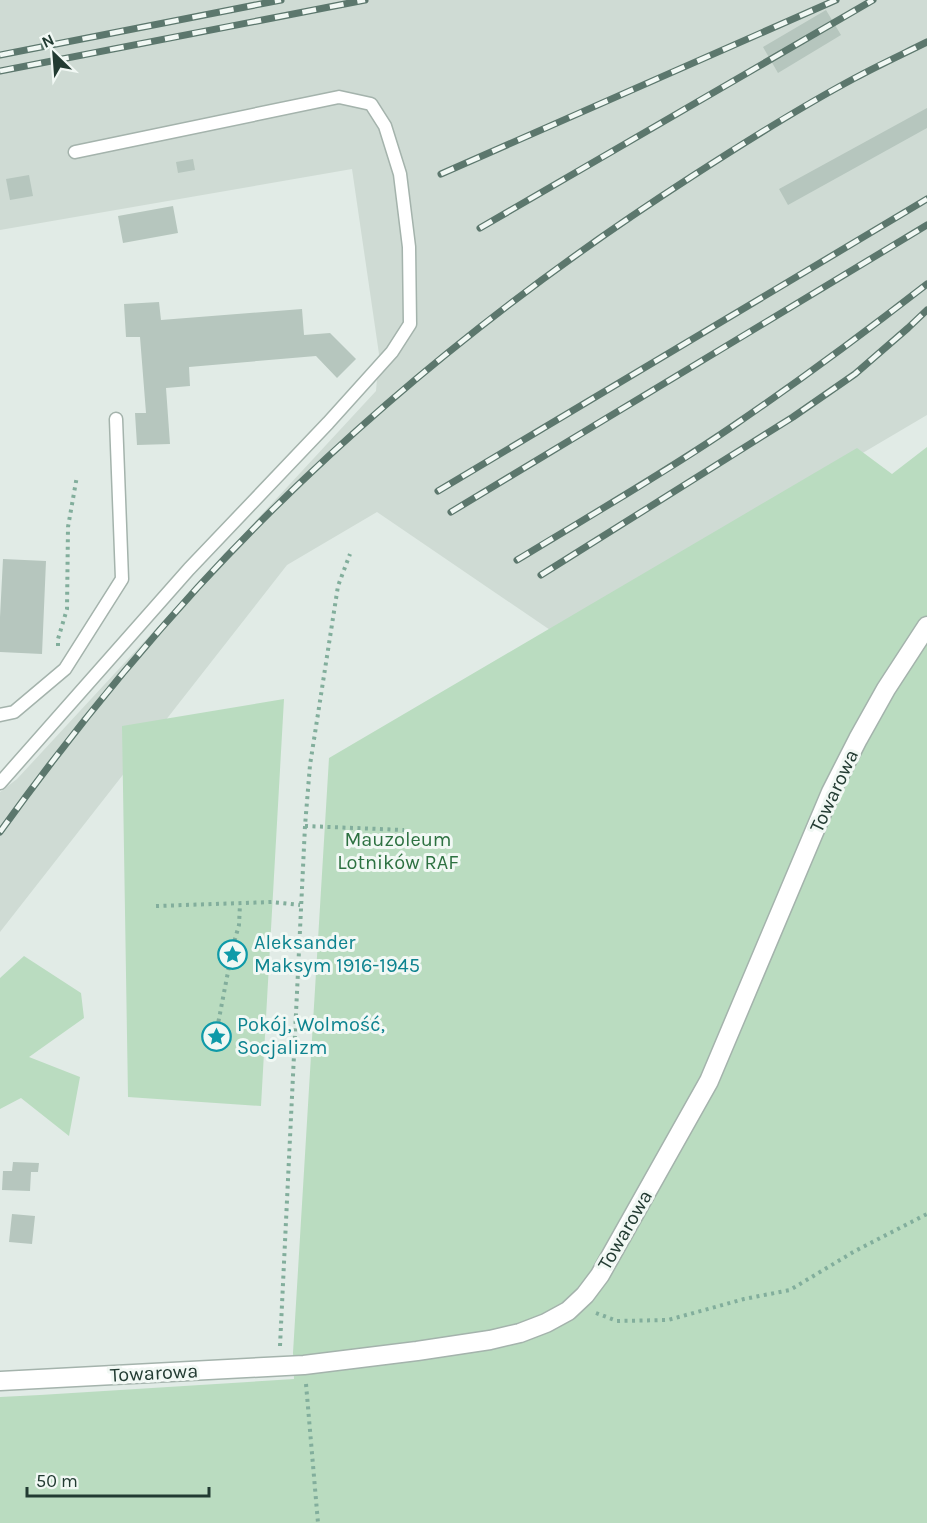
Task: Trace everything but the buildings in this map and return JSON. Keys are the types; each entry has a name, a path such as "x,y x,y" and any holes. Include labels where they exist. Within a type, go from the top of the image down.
{"street":[{"name":"Towarowa","path":"0,1381 304,1365 490,1340 520,1333 568,1311 585,1295 600,1275 709,1081 831,792 886,689 927,626"}],"lane":[{"path":"0,783 189,569 392,352 410,324 409,247 400,174 385,126 371,104 339,97 75,152"},
{"path":"0,715 14,712 65,669 122,579 116,419"}],"path":[{"path":"59,674 58,639 67,609 68,527 77,476"},
{"path":"279,1367 300,905 310,765 338,586 350,554"},
{"path":"305,826 404,830"},
{"path":"156,906 272,902 300,905"},
{"path":"217,1029 239,926 240,904"},
{"path":"574,1306 617,1321 668,1320 744,1299 790,1290 855,1251 927,1214"},
{"path":"304,1365 318,1523"}],"shaded area":[{"path":"0,0 927,0 927,415 556,634 377,512 287,565 0,932 0,792 17,779 376,391 379,354 352,169 0,230"}],"green space":[{"name":"Mauzoleum Lotników RAF","path":"927,447 927,1523 0,1523 0,1397 294,1379 293,1353 329,758 857,448 892,474"},
{"path":"284,699 261,1106 128,1097 122,726"},
{"path":"24,956 81,993 84,1018 29,1057 80,1077 69,1136 21,1098 0,1109 0,978"}],"railway":[{"path":"0,55 281,0"},
{"path":"0,71 365,0"},
{"path":"441,174 836,0"},
{"path":"480,228 873,0"},
{"path":"0,832 95,707 198,587 311,473 431,366 558,268 691,177 813,101 927,42"},
{"path":"438,491 927,199"},
{"path":"451,512 927,225"},
{"path":"517,560 707,444 782,392 927,284"},
{"path":"541,575 793,417 855,374 927,310"}],"place":[{"name":"Aleksander Maksym 1916-1945","path":"233,954"},
{"name":"Pokój, Wolmość, Socjalizm","path":"216,1036"}]}
